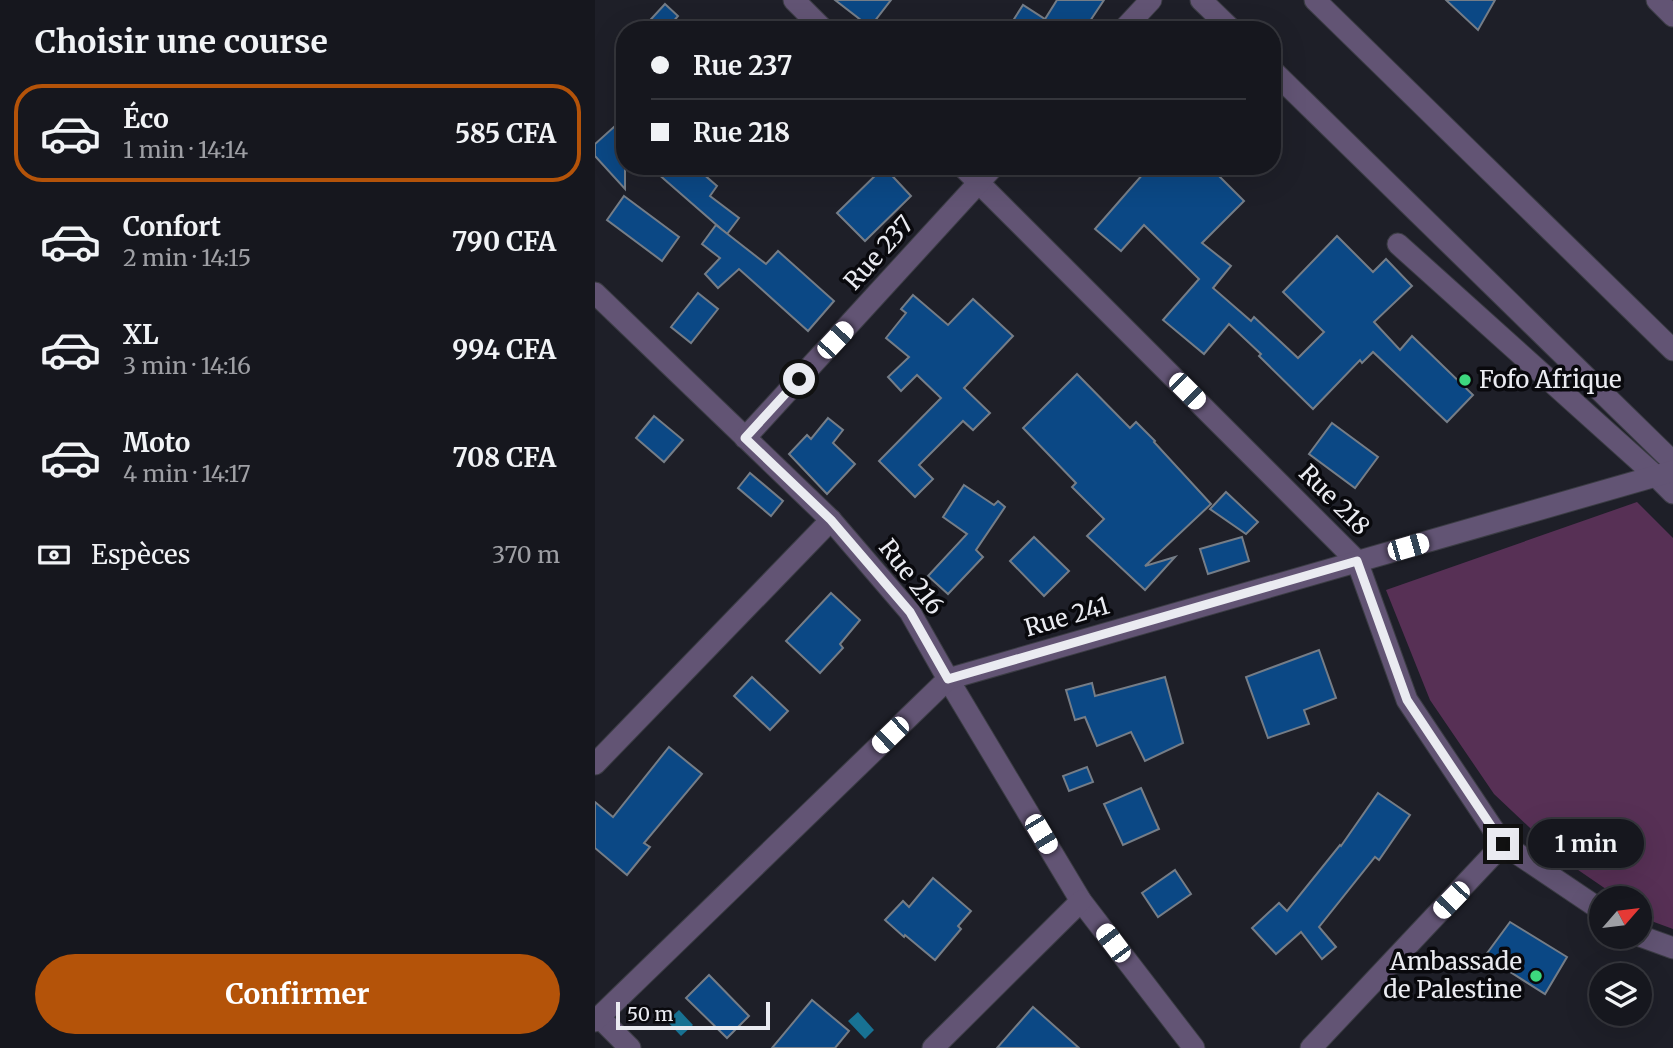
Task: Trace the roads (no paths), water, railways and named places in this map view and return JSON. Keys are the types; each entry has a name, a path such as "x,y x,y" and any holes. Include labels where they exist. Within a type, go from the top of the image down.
{"street":[{"path":"794,0 815,21"},
{"path":"1131,21 1151,0"},
{"path":"1201,0 1223,21"},
{"path":"1315,0 1673,350"},
{"path":"1657,0 1673,16"},
{"path":"1281,78 1673,462"},
{"name":"Rue 218","path":"971,175 1357,561 1407,700 1503,844 1589,902"},
{"name":"Rue 237","path":"745,438 986,175"},
{"path":"1398,244 1665,474 1673,493"},
{"name":"Rue 216","path":"595,293 831,520 910,612 1081,901 1194,1048"},
{"name":"Rue 241","path":"597,1019 948,679 1665,474"},
{"path":"595,764 831,520"},
{"path":"1311,1048 1503,844"},
{"path":"933,1048 1081,901"},
{"path":"1652,940 1673,948"},
{"path":"597,1019 630,1048"}],"water":[{"path":"679,1010 693,1025 681,1036 667,1021"},
{"path":"858,1012 874,1030 865,1039 848,1021"}],"place":[{"name":"Fofo Afrique","path":"1465,380"},
{"name":"Ambassade de Palestine","path":"1536,976"}]}
